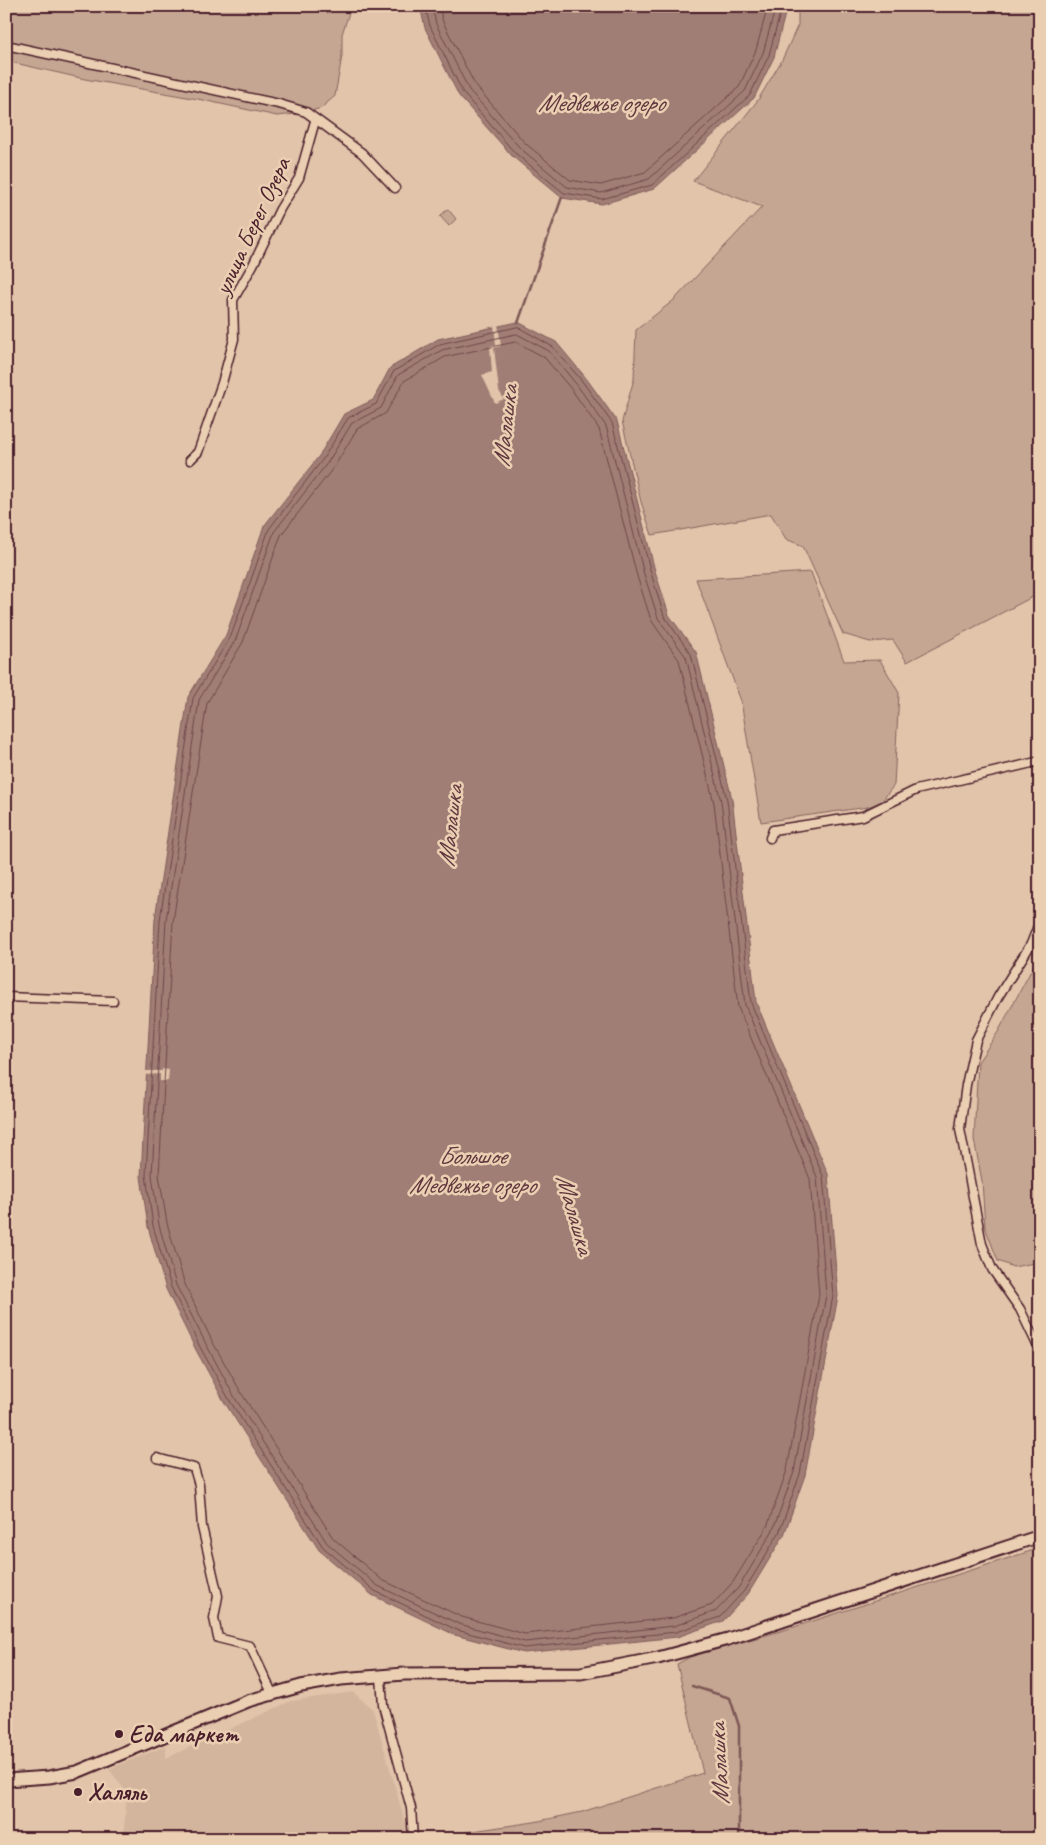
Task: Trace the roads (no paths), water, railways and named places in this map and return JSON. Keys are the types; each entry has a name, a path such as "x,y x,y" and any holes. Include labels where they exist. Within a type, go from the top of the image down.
{"main road":[{"path":"6,1780 49,1777 77,1772 239,1704 272,1693 341,1679 404,1674 581,1672 658,1658 728,1639 1040,1536"}],"street":[{"path":"6,45 279,104 306,112 315,121 362,153 396,188"},
{"name":"улица Берег Озера","path":"190,460 198,452 232,348 234,339 233,300 253,265 280,209 299,178 315,121"},
{"path":"770,838 774,830 863,816 916,790 1036,762 1040,763"},
{"path":"1040,921 1031,944 998,997 976,1040 966,1084 960,1129 982,1244 992,1269 1020,1309 1040,1351"},
{"path":"6,997 113,1001"},
{"path":"157,1458 194,1468 199,1485 202,1526 218,1596 214,1618 218,1638 250,1646 272,1693"},
{"path":"381,1676 383,1705 410,1808 413,1839"}],"water":[{"name":"Медвежье озеро","path":"420,6 787,6 774,57 754,98 654,189 602,204 562,198 512,156 459,96 425,28"},
{"name":"Большое Медвежье озеро","path":"518,322 556,342 586,378 617,421 655,571 669,615 696,652 732,799 756,1002 828,1174 838,1296 805,1475 784,1535 748,1594 723,1621 677,1637 524,1653 455,1635 372,1595 319,1550 225,1403 166,1289 148,1227 141,1176 155,919 188,697 226,635 264,526 319,456 344,414 373,400 390,368 438,339"}],"waterway":[{"name":"Малашка","path":"518,323 562,197"},
{"name":"Малашка","path":"692,1686 730,1698 739,1726 739,1839"}],"place":[{"name":"Еда маркет","path":"119,1734"},
{"name":"Халяль","path":"78,1792"}]}
